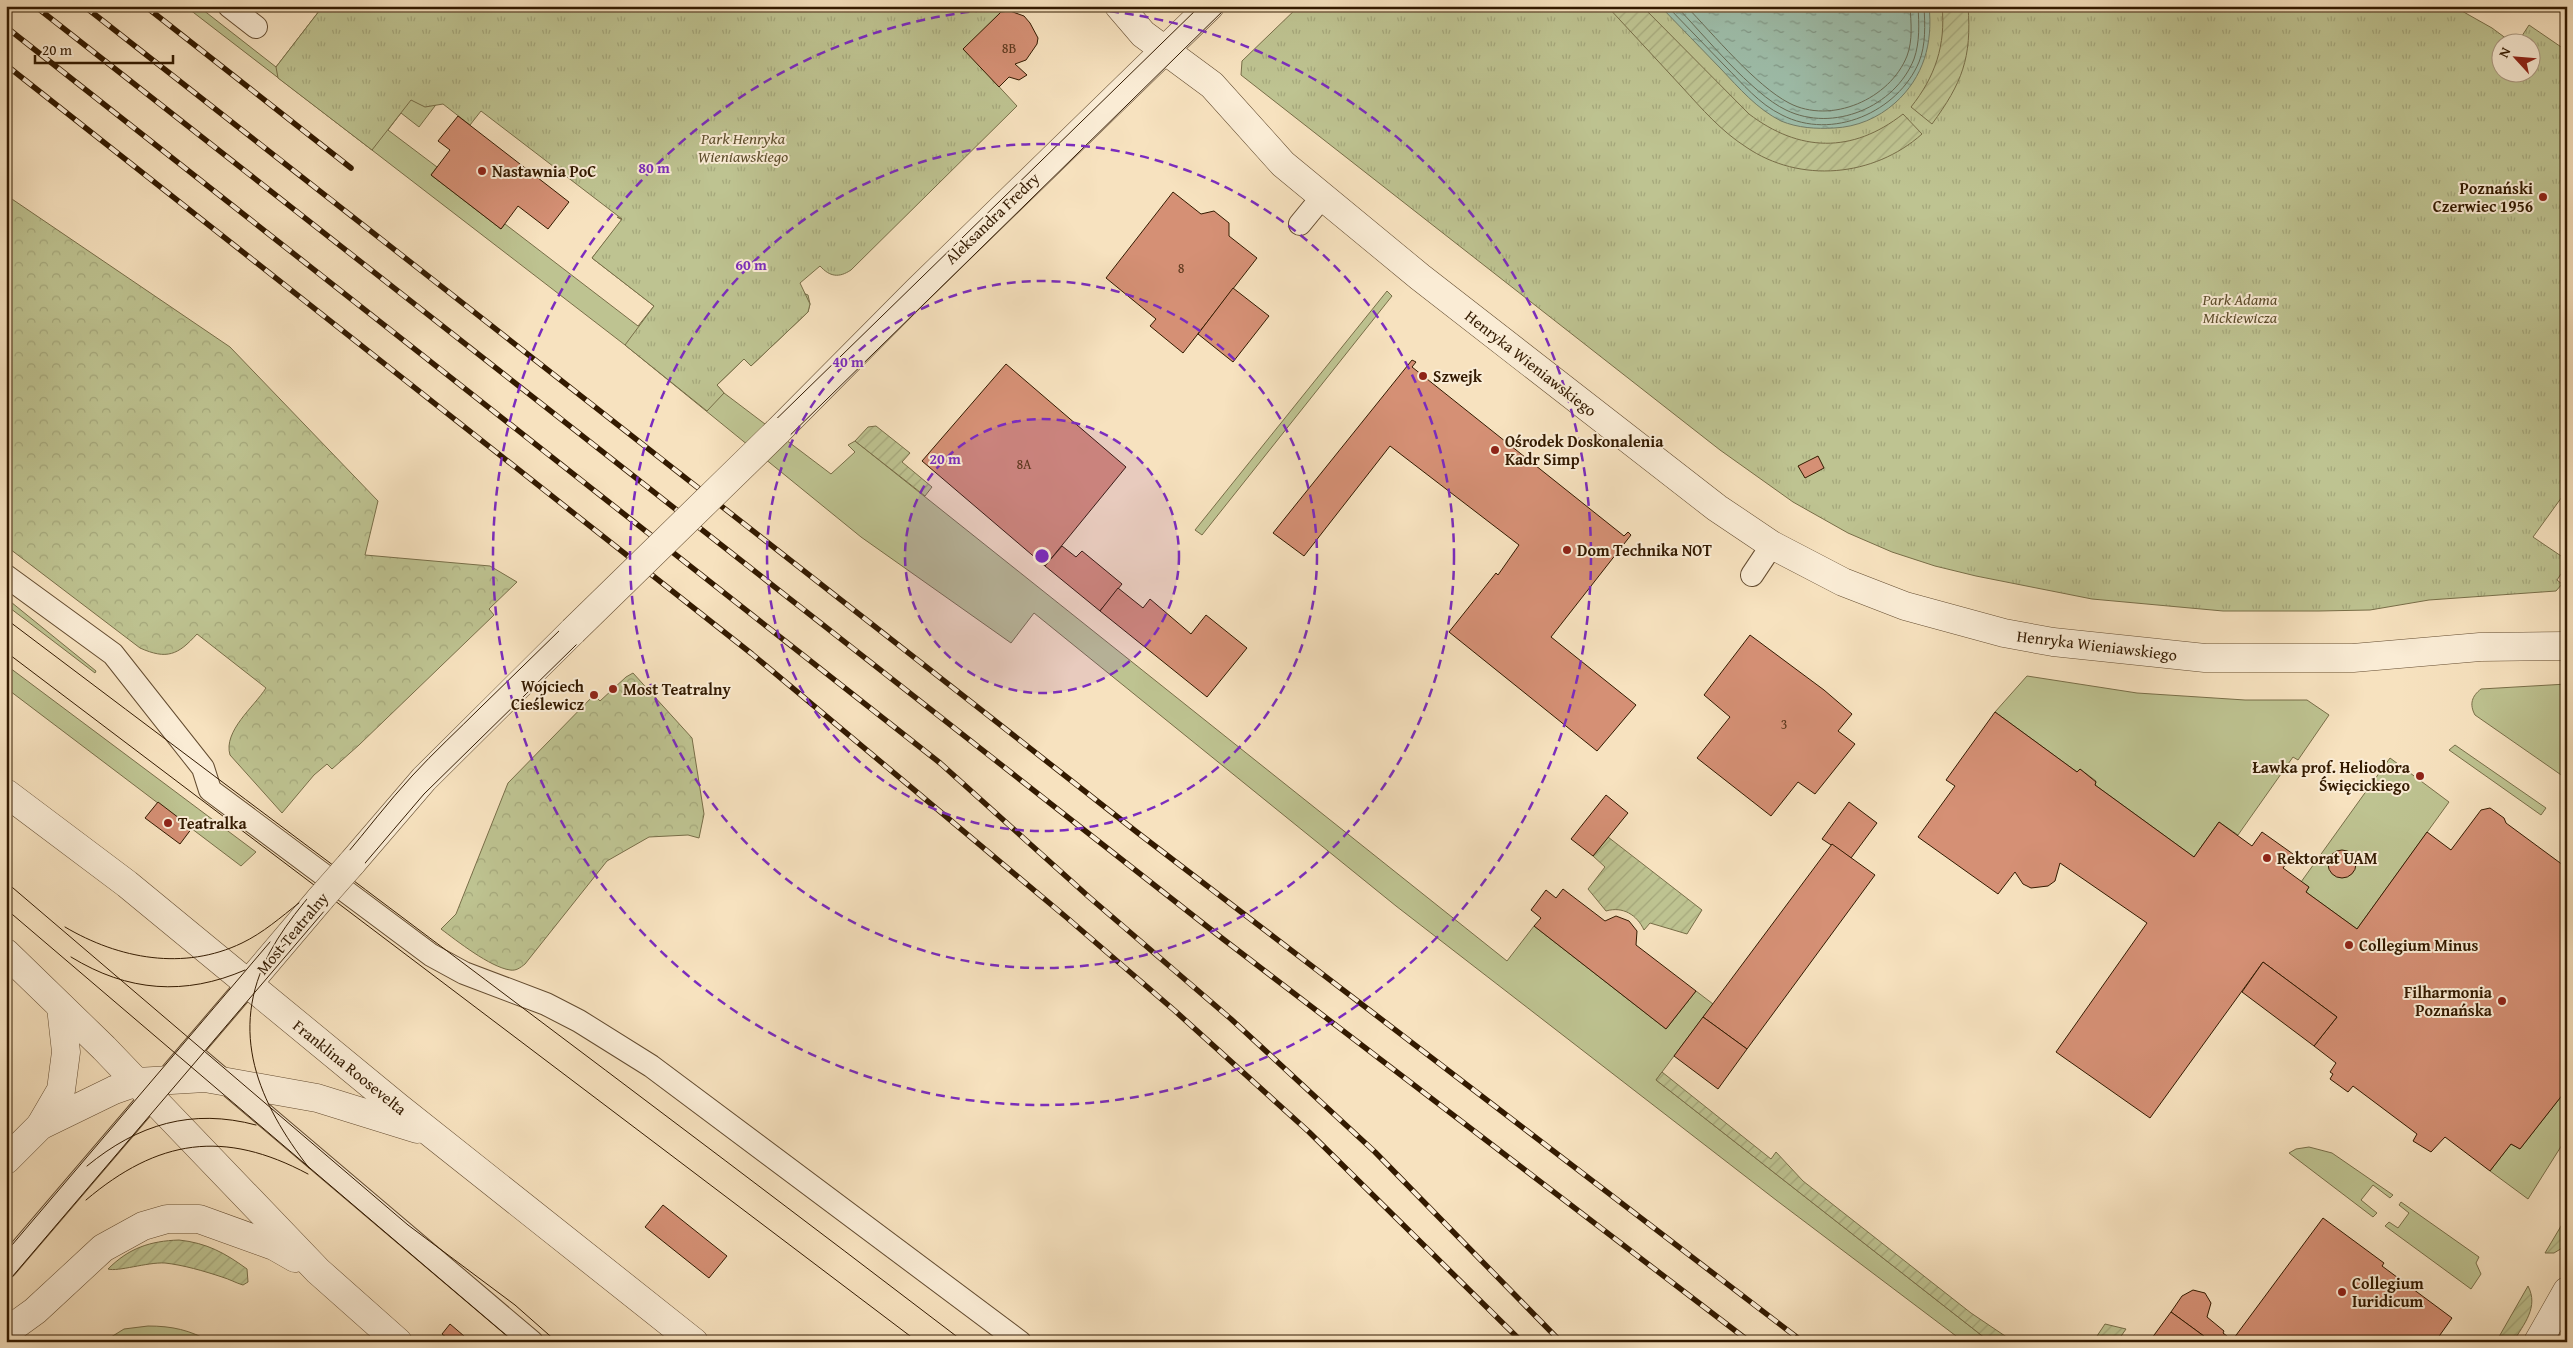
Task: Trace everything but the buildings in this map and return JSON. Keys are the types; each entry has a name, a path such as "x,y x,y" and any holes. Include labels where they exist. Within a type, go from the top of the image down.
{"street":[{"name":"Henryka Wieniawskiego","path":"1119,6 1142,34 1212,86 1283,164 1420,276 1717,508 1772,545 1843,582 1905,606 1996,630 2053,642 2204,658 2353,658 2480,647 2567,646"},
{"name":"Aleksandra Fredry","path":"777,432 917,291 1210,6"},
{"name":"Most Teatralny","path":"248,984 424,779 777,432"},
{"name":"Franklina Roosevelta","path":"6,793 127,884 432,1134 692,1340"},
{"path":"6,953 61,1007 152,1086 318,1271 398,1342"},
{"path":"6,1160 40,1126 61,1090 66,1052 61,1007"},
{"path":"40,1126 114,1090 205,1078 317,1098 432,1134"},
{"path":"6,1332 35,1311 104,1248 143,1226 167,1219 199,1220 248,1236 274,1246 318,1271"},
{"path":"2538,1342 2567,1291"}],"lane":[{"path":"229,6 256,26"},
{"path":"1300,224 1323,196"},
{"path":"1752,575 1772,545"},
{"path":"6,576 113,654 203,768 210,790 439,960 464,973 546,1004 579,1021 651,1066 1020,1342"},
{"path":"6,1267 152,1086 190,1052 248,984"},
{"path":"190,1052 532,1342"}],"green space":[{"path":"185,6 198,6 276,67 323,6 476,52 419,127 401,113 388,130 437,167 431,175 501,229 505,224 638,326 654,306 592,258 622,220 617,217 808,295 810,304 808,312 751,366 744,359 717,385 724,393 831,474 855,452 848,445 855,441 1507,961 1534,926 1666,1029 1696,991 1713,1004 1656,1080 1990,1342 1964,1342 1776,1200 1396,906 1034,613 1011,643 861,537 625,345"},
{"name":"Park Henryka Wieniawskiego","path":"323,6 1007,6 964,49 1017,106 851,270 835,275 827,272 820,266 800,283 810,304 808,312 751,366 744,359 717,385 724,393 707,411 625,345 654,306 592,258 622,219 481,111 470,125 443,104 425,107 411,100 372,150 278,78 276,67"},
{"name":"Park Adama Mickiewicza","path":"1299,6 2453,6 2497,32 2490,32 2490,82 2540,82 2540,33 2567,51 2567,490 2533,537 2567,560 2567,565 2557,580 2562,584 2556,591 2429,600 2370,610 2223,611 2092,599 1976,576 1935,566 1892,552 1848,533 1793,502 1720,450 1241,75 1242,61"},
{"path":"1607,6 1642,6 1749,114 1768,127 1787,136 1806,141 1845,142 1884,127 1903,114 1922,134 1903,148 1882,159 1859,167 1813,170 1790,167 1767,159 1737,141 1712,119"},
{"path":"1942,6 1968,6 1968,41 1963,69 1958,82 1932,124 1911,107 1927,84 1937,60 1942,34"},
{"name":"Park Adama Mickiewicza","path":"2529,25 2539,32 2524,32"},
{"path":"6,195 230,347 378,501 365,555 490,566 517,582 489,609 494,615 332,769 327,764 314,775 282,813 230,755 229,746 235,728 266,688 197,634 184,647 172,653 158,654 140,648 6,546"},
{"path":"1387,291 1392,296 1202,535 1195,530"},
{"path":"876,426 910,453 902,462 932,487 925,496 855,441 868,427"},
{"path":"6,598 96,671 95,673 6,605"},
{"path":"6,665 256,852 241,866 6,688"},
{"path":"633,673 692,738 704,814 699,838 688,835 649,837 607,861 525,964 518,969 512,970 493,964 441,929 456,914 508,783 594,695 600,701"},
{"path":"2027,676 2137,693 2245,700 2307,700 2329,715 2298,760 2293,757 2238,835 2219,822 2194,857 2095,785 2096,781 2080,769 2077,772 1995,712"},
{"path":"2567,684 2567,779 2475,715 2472,707 2475,694 2481,689"},
{"path":"2455,745 2546,808 2541,815 2449,750"},
{"path":"2390,758 2449,802 2357,929 2306,892 2309,887 2301,882"},
{"path":"1608,837 1702,910 1687,934 1650,923 1644,930 1638,920 1629,913 1618,910 1606,911 1588,889 1605,867 1593,856"},
{"path":"1662,1072 1771,1159 1776,1152 1803,1181 1971,1313 2014,1342 1990,1342 1656,1080"},
{"path":"2567,1089 2567,1137 2528,1199 2490,1171 2511,1144 2520,1149"},
{"path":"2309,1147 2332,1153 2393,1195 2390,1198 2373,1185 2361,1200 2377,1213 2373,1217 2289,1153 2296,1149"},
{"path":"2401,1202 2479,1257 2476,1263 2481,1274 2471,1289 2385,1226 2389,1222 2398,1228 2409,1213 2399,1205"},
{"path":"2567,1216 2567,1245 2554,1253 2545,1253"},
{"path":"179,1240 207,1246 231,1258 247,1269 248,1282 243,1285 201,1270 165,1263 113,1270 108,1269 124,1256 140,1247 159,1242"},
{"path":"2528,1286 2532,1301 2529,1315 2525,1322 2513,1342 2496,1342"},
{"path":"2105,1324 2126,1329 2117,1342 2093,1342"},
{"path":"148,1326 181,1330 196,1334 211,1342 103,1342 124,1329"}],"water":[{"path":"1660,6 1929,6 1928,46 1920,71 1913,82 1905,93 1888,108 1867,121 1851,126 1807,128 1781,121 1756,104"}],"tram line":[{"path":"309,1168 291,1143 263,1092 255,1066 250,1038 251,1010 257,982 270,952 295,914 420,767 1200,6"},
{"path":"6,1284 424,794 1228,6"},
{"path":"6,619 964,1342"},
{"path":"6,652 918,1342"},
{"path":"6,882 408,1225 515,1305 557,1342"},
{"path":"65,927 107,947 129,954 152,958 175,959 197,957 220,952 250,939 299,903"},
{"path":"6,909 514,1342"},
{"path":"271,955 299,934"},
{"path":"6,1252 270,942"},
{"path":"71,957 92,969 114,977 135,983 157,986 179,987 201,984 245,970"},
{"path":"87,1166 106,1151 126,1139 167,1123 188,1119 210,1118 256,1125"},
{"path":"86,1200 139,1164 166,1153 192,1147 220,1146 248,1150 308,1174"}],"railway":[{"path":"35,6 1223,939 1750,1342"},
{"path":"84,6 1138,833 1803,1342"},
{"path":"145,6 351,168"},
{"path":"6,27 940,763 1089,897 1231,1019 1375,1152 1561,1342"},
{"path":"6,65 752,654 1066,917 1174,1010 1309,1132 1522,1342"}],"place":[{"name":"Nastawnia PoC","path":"482,171"},
{"name":"Poznański Czerwiec 1956","path":"2543,197"},
{"name":"Szwejk","path":"1423,376"},
{"name":"Ośrodek Doskonalenia Kadr Simp","path":"1495,450"},
{"name":"Dom Technika NOT","path":"1567,550"},
{"name":"Most Teatralny","path":"613,689"},
{"name":"Wojciech Cieślewicz","path":"594,695"},
{"name":"Ławka prof. Heliodora Święcickiego","path":"2420,776"},
{"name":"Teatralka","path":"168,823"},
{"name":"Rektorat UAM","path":"2267,858"},
{"name":"Collegium Minus","path":"2349,945"},
{"name":"Filharmonia Poznańska","path":"2502,1001"},
{"name":"Collegium Iuridicum","path":"2342,1292"}]}
